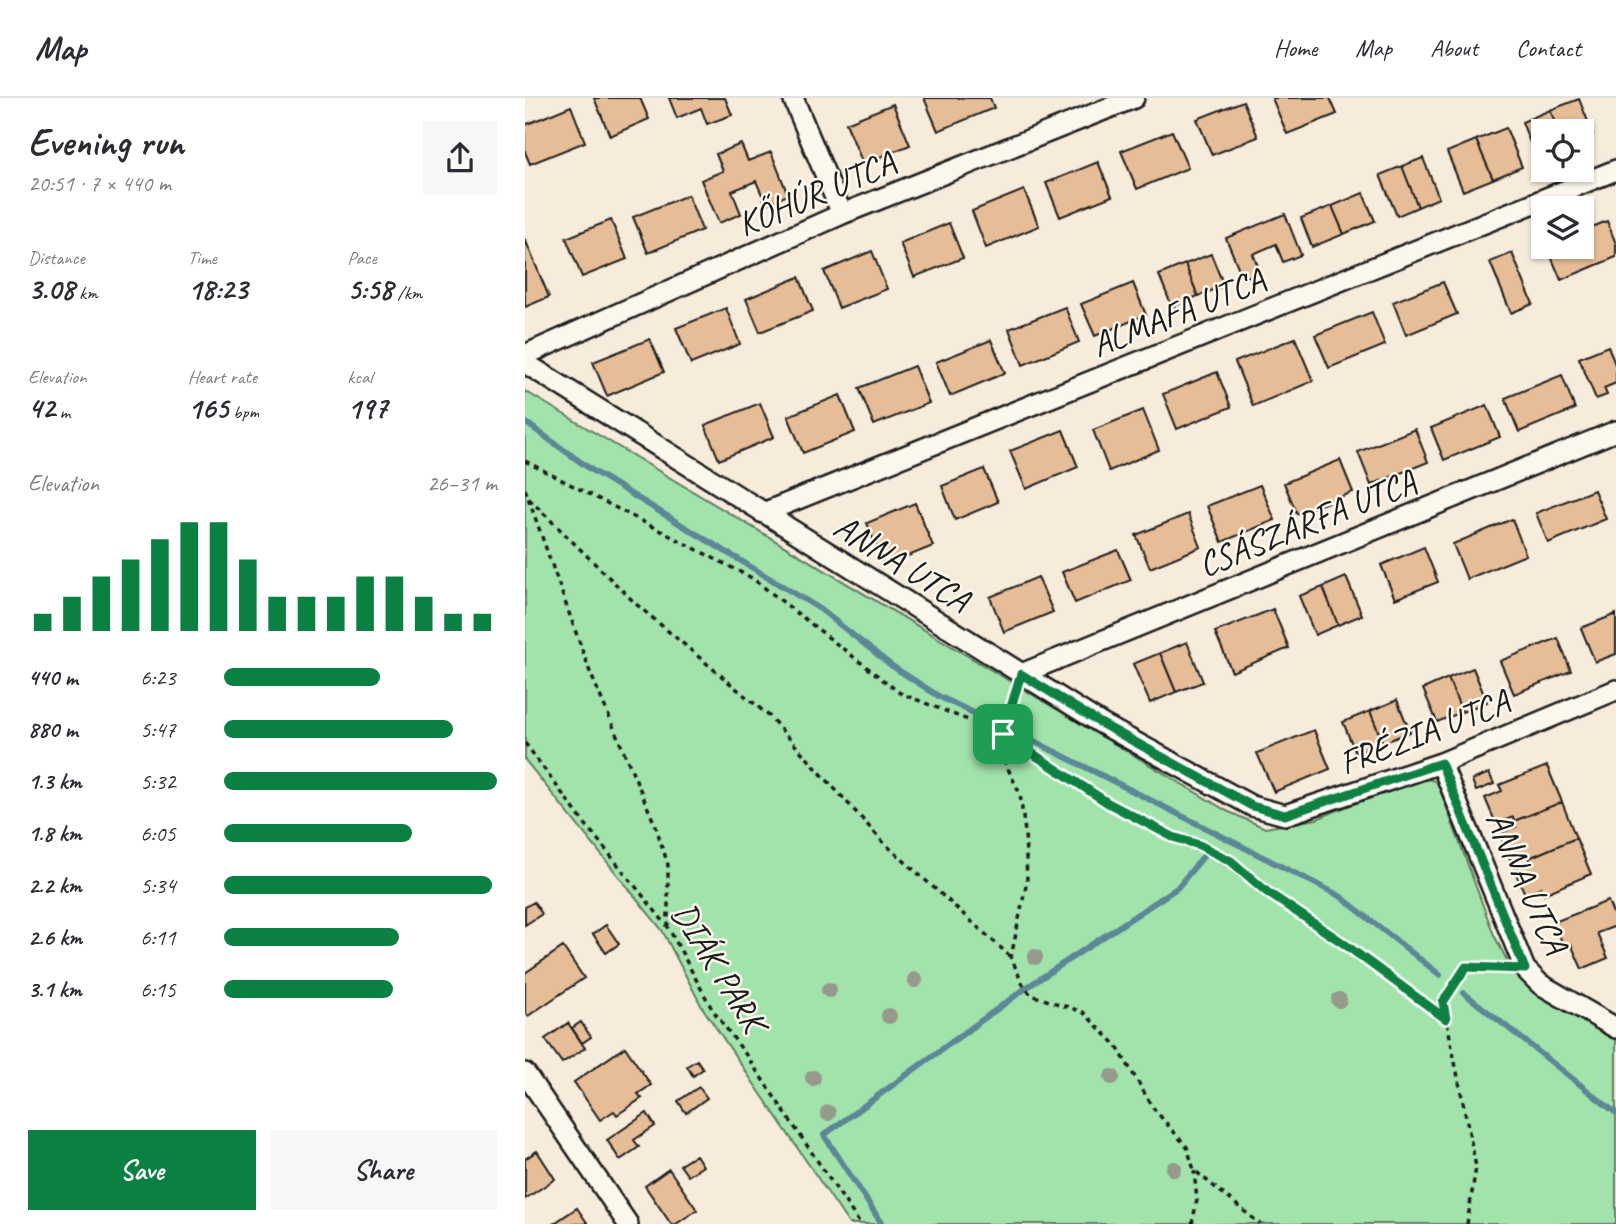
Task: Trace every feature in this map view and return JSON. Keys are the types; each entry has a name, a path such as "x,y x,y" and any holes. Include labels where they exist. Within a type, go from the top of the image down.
{"street":[{"path":"793,98 842,214"},
{"name":"KŐHÚR UTCA","path":"525,355 842,214 1132,98"},
{"name":"ALMAFA UTCA","path":"763,513 1616,170"},
{"name":"ANNA UTCA","path":"525,363 1102,724 1252,806"},
{"name":"CSÁSZÁRFA UTCA","path":"1021,674 1616,431"},
{"name":"FRÉZIA UTCA","path":"1252,806 1285,815 1441,763 1616,690"},
{"name":"ANNA UTCA","path":"1441,763 1525,969 1540,984 1616,1028"},
{"path":"525,1073 628,1224"}],"path":[{"path":"525,461 752,578 900,693 1003,734 1108,803 1173,837 1199,845 1231,861 1267,892 1343,943 1446,1019"},
{"path":"525,489 590,672 656,827 668,865 668,927"},
{"path":"529,499 636,604 769,716 883,842 1011,957 1031,995 1083,1012 1116,1045 1154,1109 1187,1147 1194,1170 1197,1200 1192,1224"},
{"path":"1011,957 1027,881 1025,832 1020,794 1002,756 1003,734 1021,674"},
{"name":"DIÁK PARK","path":"525,743 582,820 668,927 712,1009 860,1224"},
{"path":"1467,1224 1476,1167 1443,1002 1466,967 1525,969"},
{"path":"1194,1170 1260,1224"}],"green space":[{"path":"525,391 1227,811 1265,828 1317,819 1419,776 1437,782 1494,935 1514,974 1616,1039 1616,1224 849,1224 702,1007 662,930 525,760"}],"building":[{"path":"594,98 640,98 649,119 610,136"},
{"path":"669,98 725,98 732,115 707,124 701,108 677,118"},
{"path":"924,98 990,98 994,108 938,131"},
{"path":"1272,98 1330,98 1337,114 1287,134"},
{"path":"1579,99 1587,119 1554,119 1550,110"},
{"path":"1243,101 1258,137 1212,155 1197,119"},
{"path":"893,104 910,145 863,164 846,123"},
{"path":"571,106 585,142 530,164 525,152 525,125"},
{"path":"1550,110 1554,119 1531,119 1531,145 1522,122"},
{"path":"1506,128 1522,167 1493,179 1476,140"},
{"path":"1172,131 1188,168 1137,189 1121,151"},
{"path":"1476,140 1493,179 1463,191 1447,152"},
{"path":"741,144 748,161 771,152 788,195 766,204 756,181 732,191 741,214 719,223 701,180 723,171 716,154"},
{"path":"1423,158 1439,198 1418,207 1402,166"},
{"path":"1098,162 1112,196 1060,217 1046,183"},
{"path":"1402,166 1418,207 1397,216 1380,175"},
{"path":"1024,190 1039,226 986,248 972,211"},
{"path":"1363,193 1375,221 1344,234 1332,206"},
{"path":"688,195 702,230 648,253 633,217"},
{"path":"1332,206 1344,234 1312,247 1301,218"},
{"path":"1285,214 1301,255 1283,262 1276,244 1253,254 1260,271 1243,279 1226,238"},
{"path":"611,220 627,259 582,277 566,238"},
{"path":"1607,221 1616,244 1616,257 1561,280 1552,259 1594,259 1594,226"},
{"path":"949,223 963,258 914,277 900,243"},
{"path":"525,239 549,297 525,307"},
{"path":"872,251 887,289 839,308 824,271"},
{"path":"1512,253 1533,304 1511,313 1490,262"},
{"path":"1211,254 1224,286 1198,296 1185,264"},
{"path":"1185,264 1198,296 1172,307 1159,275"},
{"path":"799,277 813,311 760,332 746,299"},
{"path":"1443,282 1457,314 1406,335 1393,302"},
{"path":"1133,283 1146,315 1095,336 1081,304"},
{"path":"1065,307 1079,342 1023,365 1009,329"},
{"path":"726,308 740,344 691,364 676,328"},
{"path":"1372,312 1385,345 1329,368 1315,335"},
{"path":"1295,338 1313,381 1253,406 1235,362"},
{"path":"650,339 664,372 607,396 593,362"},
{"path":"991,340 1005,373 950,396 936,362"},
{"path":"1608,346 1616,367 1616,383 1604,388 1607,395 1596,399 1579,358"},
{"path":"914,366 929,403 874,425 859,388"},
{"path":"1217,372 1231,407 1177,429 1163,394"},
{"path":"1562,375 1575,409 1519,432 1505,398"},
{"path":"840,395 855,432 803,453 788,416"},
{"path":"760,403 774,437 719,460 705,425"},
{"path":"1487,405 1500,437 1444,460 1431,428"},
{"path":"1143,410 1159,450 1109,471 1093,430"},
{"path":"1415,429 1428,462 1371,485 1358,452"},
{"path":"1063,430 1078,467 1026,489 1010,451"},
{"path":"1340,460 1353,492 1297,514 1284,483"},
{"path":"984,469 998,502 955,520 942,486"},
{"path":"1260,485 1275,520 1222,542 1207,506"},
{"path":"1594,490 1606,519 1548,543 1536,513"},
{"path":"915,503 933,546 884,566 867,523"},
{"path":"1188,514 1201,547 1150,568 1136,535"},
{"path":"1512,519 1526,555 1467,579 1453,544"},
{"path":"1424,547 1438,582 1395,599 1381,565"},
{"path":"1118,550 1131,580 1075,603 1062,572"},
{"path":"1038,577 1053,612 1004,632 990,597"},
{"path":"1346,577 1362,615 1338,625 1323,587"},
{"path":"1323,587 1338,625 1315,635 1299,596"},
{"path":"1273,609 1289,648 1232,672 1215,632"},
{"path":"1616,614 1616,654 1595,662 1581,628"},
{"path":"1558,638 1571,671 1514,694 1500,661"},
{"path":"1187,642 1203,682 1176,692 1160,653"},
{"path":"1160,653 1176,692 1150,703 1133,664"},
{"path":"1473,668 1487,702 1462,712 1448,678"},
{"path":"1448,678 1462,712 1437,722 1423,689"},
{"path":"1397,700 1410,732 1383,743 1370,711"},
{"path":"1370,711 1383,743 1356,754 1343,722"},
{"path":"1314,730 1330,769 1274,792 1257,753"},
{"path":"1547,766 1562,802 1514,821 1513,817 1496,824 1485,798 1502,791 1499,785"},
{"path":"1489,773 1494,784 1476,791 1472,780"},
{"path":"1562,802 1576,838 1529,858 1527,853 1510,859 1499,833 1516,827 1514,821"},
{"path":"1576,838 1591,874 1544,894 1541,887 1525,894 1514,869 1531,863 1529,858"},
{"path":"1608,901 1616,926 1597,933 1608,958 1582,969 1571,944 1564,947 1554,922"},
{"path":"534,902 542,914 525,925 525,907"},
{"path":"606,925 619,944 606,953 593,934"},
{"path":"563,947 584,978 528,1016 525,1012 525,973"},
{"path":"581,1022 591,1037 582,1043 572,1028"},
{"path":"568,1023 585,1048 562,1063 545,1039"},
{"path":"625,1047 651,1085 638,1094 642,1098 617,1115 614,1111 600,1120 574,1082"},
{"path":"697,1060 703,1069 693,1076 687,1066"},
{"path":"699,1087 707,1098 686,1113 678,1101"},
{"path":"647,1113 655,1126 634,1140 639,1147 620,1160 607,1140"},
{"path":"537,1151 555,1179 525,1199 525,1159"},
{"path":"696,1155 703,1166 688,1176 680,1165"},
{"path":"669,1169 697,1210 676,1224 671,1224 645,1186"},
{"path":"577,1208 588,1224 553,1224"}],"waterway":[{"path":"525,422 593,471 820,609 892,666 940,697 980,716"},
{"path":"1012,730 1340,896 1440,975"},
{"path":"882,1224 824,1135 1026,988 1177,888 1206,853"},
{"path":"1464,993 1616,1113"}],"route":[{"path":"1021,674 1102,724 1252,806 1285,815 1441,763 1525,969 1466,967 1443,1002 1446,1019 1343,943 1267,892 1231,861 1199,845 1173,837 1108,803 1003,734 1021,674"}]}
